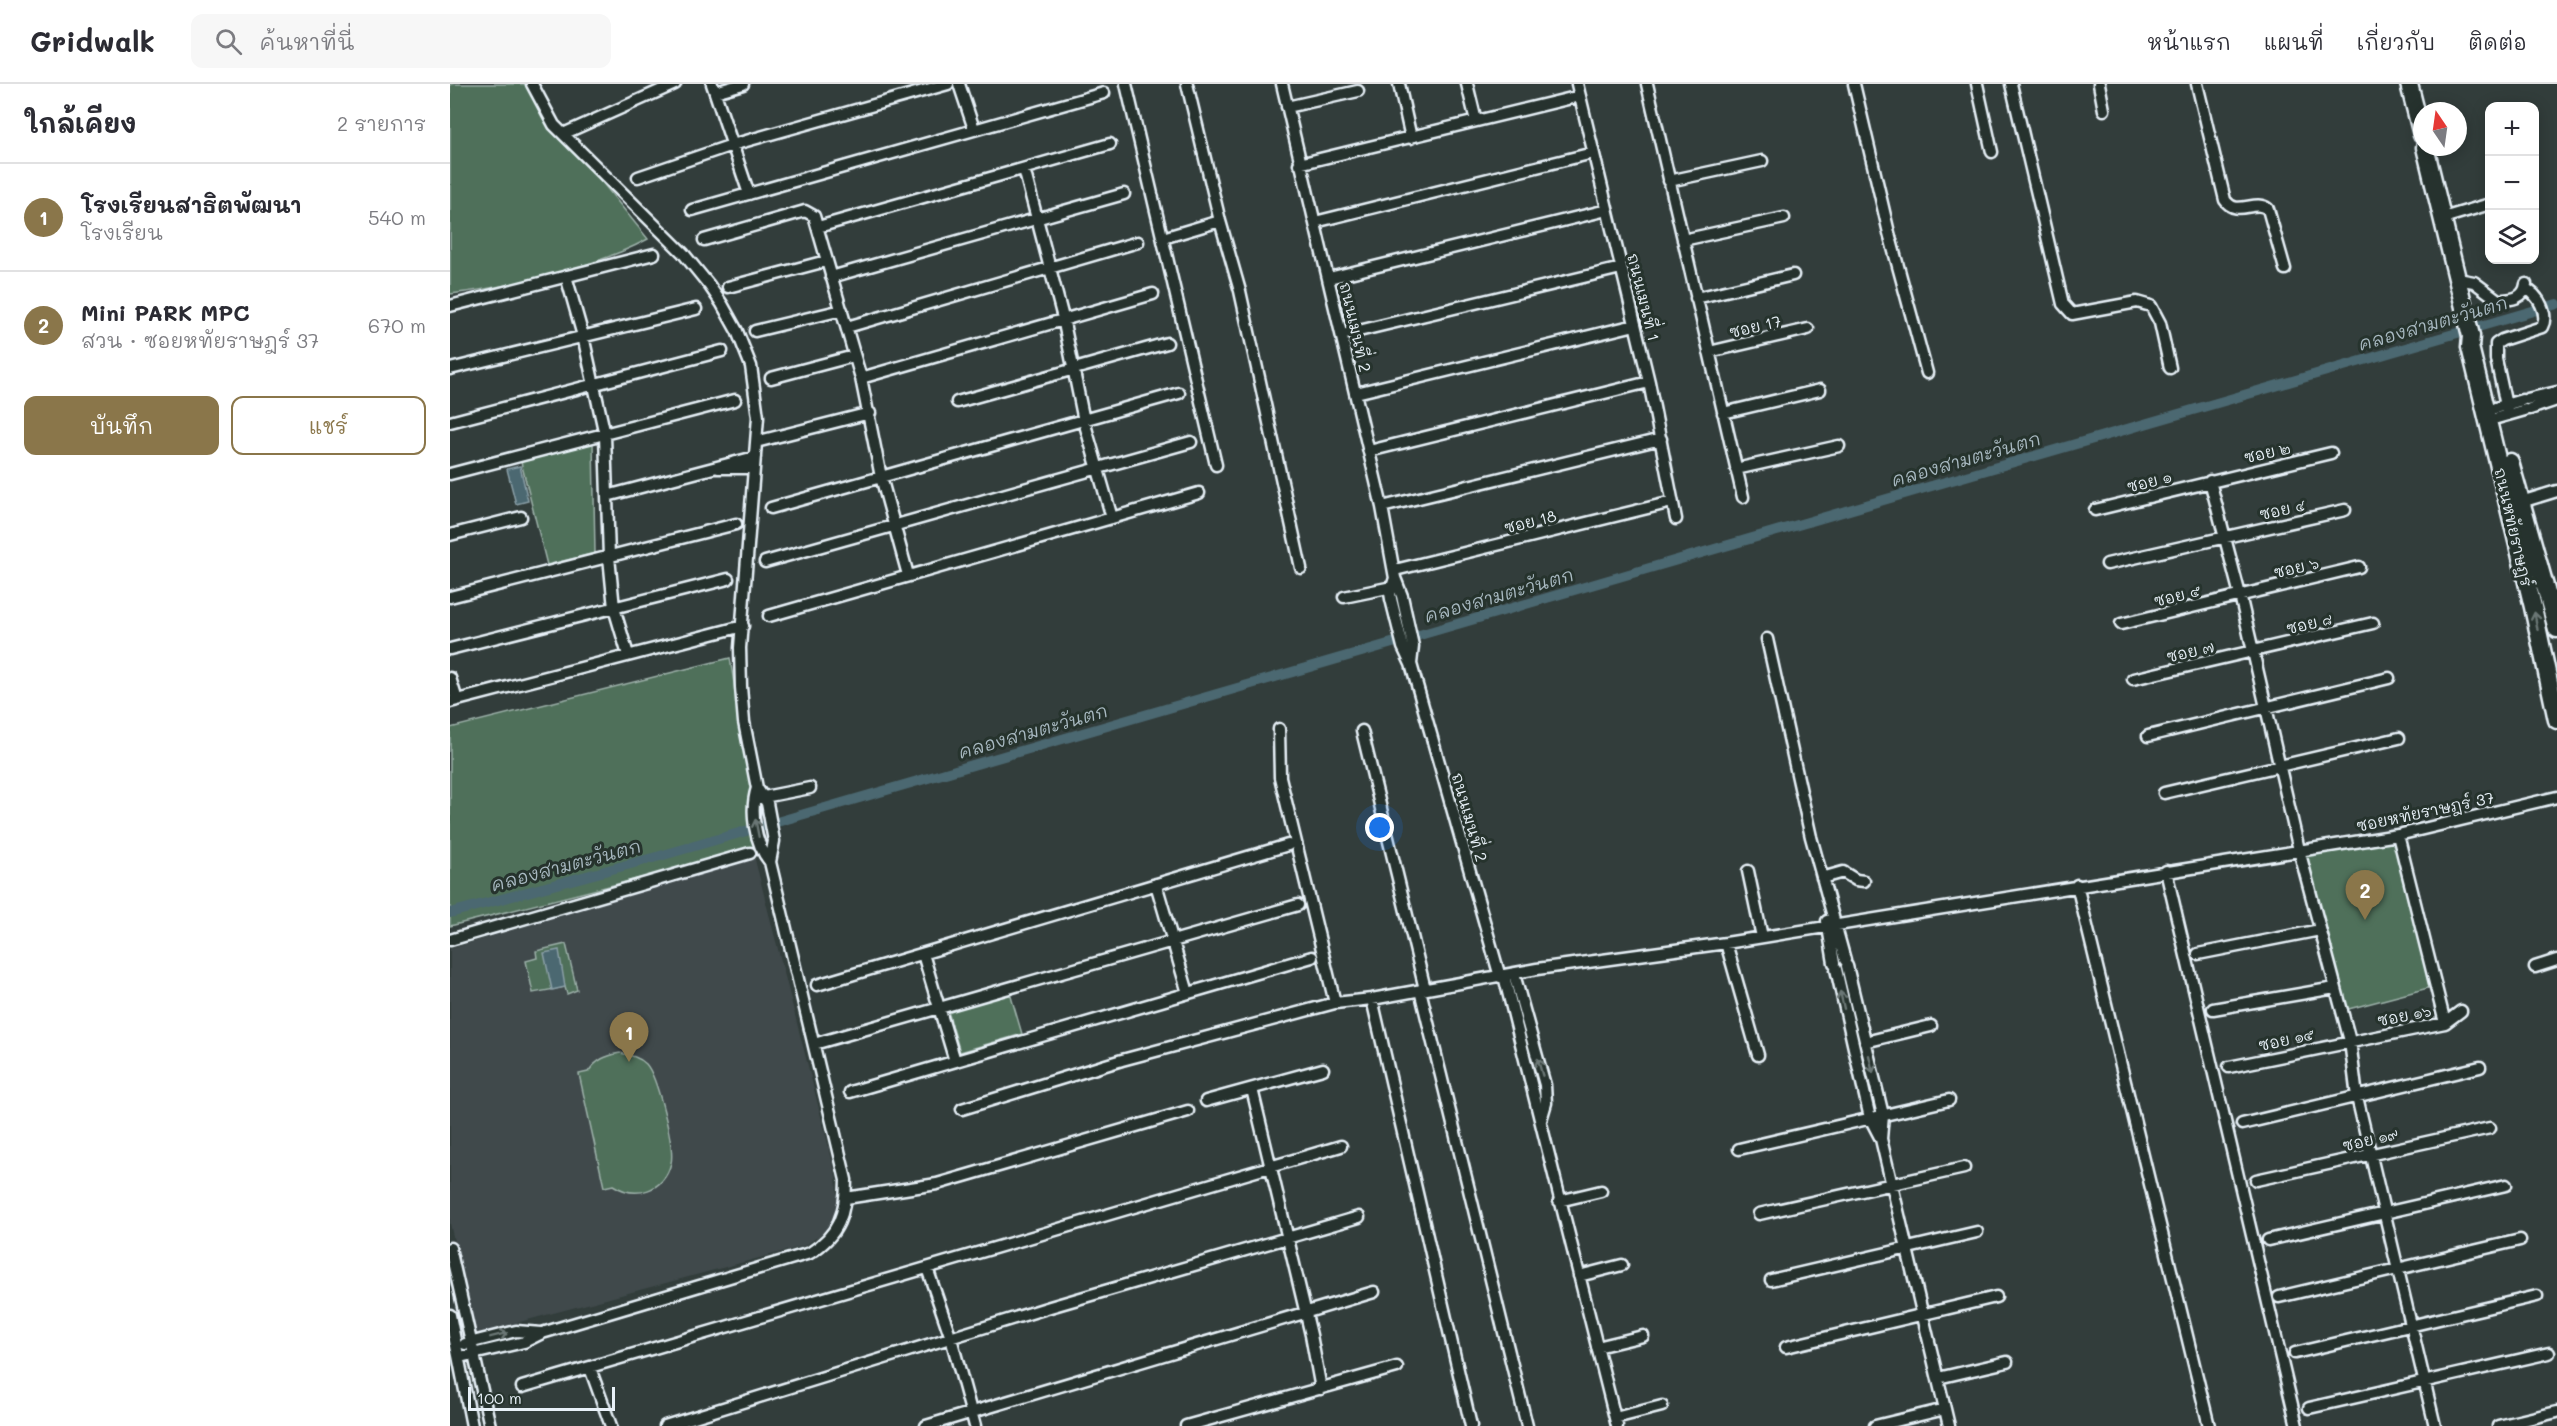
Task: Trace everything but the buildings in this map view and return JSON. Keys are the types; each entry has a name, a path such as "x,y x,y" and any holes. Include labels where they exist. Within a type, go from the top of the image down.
{"main road":[{"path":"2409,84 2414,102"},
{"name":"ถนนหทัยราษฎร์","path":"2427,156 2471,336 2478,345 2482,375 2557,720"},
{"name":"ถนนหทัยราษฎร์","path":"2482,375 2502,411 2521,502 2557,629"}],"street":[{"path":"532,84 554,125 683,253 722,304 751,366 758,417 740,648 744,722 759,802 755,850"},
{"path":"563,134 675,84"},
{"path":"743,84 714,88 749,194"},
{"path":"638,177 732,145 948,84"},
{"path":"959,84 974,129"},
{"path":"1126,84 1216,465"},
{"path":"1187,84 1220,221 1243,303 1301,568"},
{"name":"ถนนเมนที่ 2","path":"1282,84 1299,164 1329,278 1382,507 1395,580 1390,593 1402,621 1412,664 1506,976 1545,1085 1546,1103 1540,1124 1559,1201"},
{"path":"1399,84 1411,138"},
{"path":"1467,84 1476,121"},
{"name":"ถนนเมนที่ 1","path":"1577,84 1649,382 1676,519"},
{"path":"1647,84 1743,497"},
{"path":"1854,84 1889,233 1927,373"},
{"path":"1977,84 1992,152"},
{"path":"2012,84 2063,304 2072,314 2137,302 2151,306 2160,323 2170,368"},
{"path":"2099,84 2104,110"},
{"path":"2197,84 2225,200 2229,207 2234,209 2260,205 2268,209 2285,269"},
{"path":"1287,107 1358,91"},
{"path":"692,210 1104,93"},
{"path":"1299,164 1580,96"},
{"path":"818,227 1110,144"},
{"path":"1315,222 1593,153"},
{"path":"1669,180 1762,161"},
{"path":"1024,170 1063,318 1084,421 1112,518"},
{"path":"831,278 1124,194"},
{"path":"2443,218 2485,205"},
{"path":"1329,278 1607,210"},
{"path":"704,240 805,211 814,216 861,378 870,413 881,477 908,575"},
{"path":"1683,240 1784,218"},
{"path":"1163,238 1220,221"},
{"path":"847,327 1138,242"},
{"path":"450,306 654,254"},
{"path":"728,287 826,261"},
{"path":"1342,335 1621,268"},
{"path":"1696,298 1793,275"},
{"path":"566,276 583,336 605,435 609,557 614,608 628,656"},
{"path":"2458,279 2474,282 2498,300 2517,298 2526,286 2539,299 2545,322 2542,327 2496,344 2502,411 2557,400"},
{"path":"861,378 1063,318 1153,294"},
{"path":"450,369 696,309"},
{"path":"756,331 842,310"},
{"path":"1356,393 1635,325"},
{"name":"ซอย 17","path":"1709,352 1808,329"},
{"path":"957,402 1167,343"},
{"path":"450,422 722,351"},
{"path":"771,378 854,356"},
{"path":"1369,451 1649,382"},
{"path":"1723,413 1820,390"},
{"path":"2526,405 2557,392"},
{"path":"771,508 1179,393"},
{"path":"450,474 735,400"},
{"path":"756,442 870,413"},
{"path":"1382,507 1661,439"},
{"path":"765,562 1191,442"},
{"path":"1736,469 1839,446"},
{"name":"ซอย ๒","path":"2210,481 2331,453"},
{"path":"607,496 755,457"},
{"path":"714,467 754,468"},
{"path":"2210,481 2240,595 2299,850 2350,1041 2357,1097 2435,1426"},
{"name":"ซอย ๑","path":"2096,510 2210,481"},
{"path":"2521,502 2557,491"},
{"path":"769,616 1199,493"},
{"name":"ซอย 18","path":"1344,597 1395,580 1672,502"},
{"name":"ซอย ๔","path":"2107,564 2344,510"},
{"path":"450,535 521,516"},
{"path":"450,597 736,524"},
{"name":"ซอย ๖","path":"2240,595 2359,567"},
{"path":"450,650 728,579"},
{"name":"ซอย ๕","path":"2121,624 2240,595"},
{"name":"ซอย ๘","path":"2253,652 2373,623"},
{"path":"450,678 453,701 743,626"},
{"path":"1767,639 1828,903 1870,1118 1881,1139 1949,1426"},
{"name":"ซอย ๗","path":"2133,679 2253,652"},
{"path":"2148,736 2389,678"},
{"path":"1279,729 1280,777 1335,1003"},
{"path":"1362,731 1527,1426"},
{"path":"2164,793 2399,738"},
{"path":"759,802 810,788"},
{"name":"ซอยหทัยราษฎร์ 37","path":"962,1109 1122,1060 1335,1003 1372,999 1537,969 1726,943 2398,835 2557,797"},
{"path":"460,1357 524,1342 542,1333 810,1253 822,1246 837,1230 846,1198 846,1180 770,862 774,841 759,802"},
{"path":"2398,835 2445,1023"},
{"path":"817,985 1288,845"},
{"path":"755,850 770,862"},
{"path":"450,940 755,850"},
{"path":"1748,871 1762,937"},
{"path":"2166,871 2296,1426"},
{"path":"1822,878 1842,872 1856,880 1864,881"},
{"path":"1156,884 1188,993"},
{"path":"2077,885 2103,983 2209,1426"},
{"path":"813,1044 1298,905"},
{"path":"2198,954 2320,930"},
{"path":"1726,943 1758,1055"},
{"path":"923,954 955,1061"},
{"path":"850,1092 1312,957"},
{"path":"2535,967 2557,960"},
{"path":"1840,965 1865,1042 1882,1115 1881,1139"},
{"path":"2213,1009 2335,988"},
{"path":"1372,999 1472,1426"},
{"name":"ซอย ๑๖","path":"2350,1041 2445,1023 2461,1011"},
{"path":"1865,1042 1931,1026"},
{"name":"ซอย ๑๕","path":"2229,1067 2350,1041"},
{"path":"2242,1125 2480,1067"},
{"path":"1206,1101 1323,1069"},
{"path":"1252,1089 1321,1389"},
{"path":"1739,1149 1949,1100"},
{"path":"846,1198 937,1184 1188,1111"},
{"name":"ซอย ๑๙","path":"2256,1180 2490,1128"},
{"path":"522,1388 1341,1146"},
{"path":"1759,1214 1964,1168"},
{"path":"2268,1240 2505,1185"},
{"path":"1601,1191 1559,1201 1616,1422 1662,1406"},
{"path":"665,1426 1359,1217"},
{"path":"1771,1280 1977,1232"},
{"path":"2279,1297 2520,1240"},
{"path":"450,1248 490,1426"},
{"path":"1579,1276 1622,1265"},
{"path":"927,1268 951,1338 975,1426"},
{"path":"926,1426 1374,1292"},
{"path":"2295,1353 2537,1296"},
{"path":"1786,1347 1996,1298"},
{"path":"450,1315 472,1426"},
{"path":"457,1345 516,1331 542,1333"},
{"path":"1597,1347 1643,1336"},
{"path":"2309,1408 2549,1353"},
{"path":"1938,1378 2007,1362"},
{"path":"1186,1426 1397,1367"},
{"path":"590,1368 611,1426"},
{"path":"1875,1426 1945,1409"},
{"path":"2498,1426 2557,1412"}],"shaded area":[{"path":"754,856 836,1175 838,1209 826,1231 804,1246 475,1334 450,1223 450,949"}],"green space":[{"path":"450,84 534,84 563,134 648,239 578,267 525,281 450,294"},
{"path":"593,443 595,553 547,565 521,462"},
{"path":"730,658 760,848 450,926 450,728"},
{"path":"2394,835 2432,987 2337,1012 2300,853"},
{"path":"566,944 577,990 567,994 565,987 533,993 526,961 537,958 536,951"},
{"path":"1010,993 1022,1034 960,1052 948,1011"},
{"path":"620,1053 640,1060 650,1071 660,1096 672,1155 667,1173 662,1180 656,1186 640,1192 622,1190 613,1185 604,1187 579,1074 588,1072 602,1059"}],"water":[{"path":"520,466 528,501 516,504 507,469"},
{"path":"559,950 565,987 552,990 544,953"}],"waterway":[{"name":"คลองสามตะวันตก","path":"450,913 660,856 2557,304"}],"place":[{"name":"Mini PARK MPC","path":"2365,920"},
{"name":"โรงเรียนสาธิตพัฒนา","path":"629,1062"}]}
